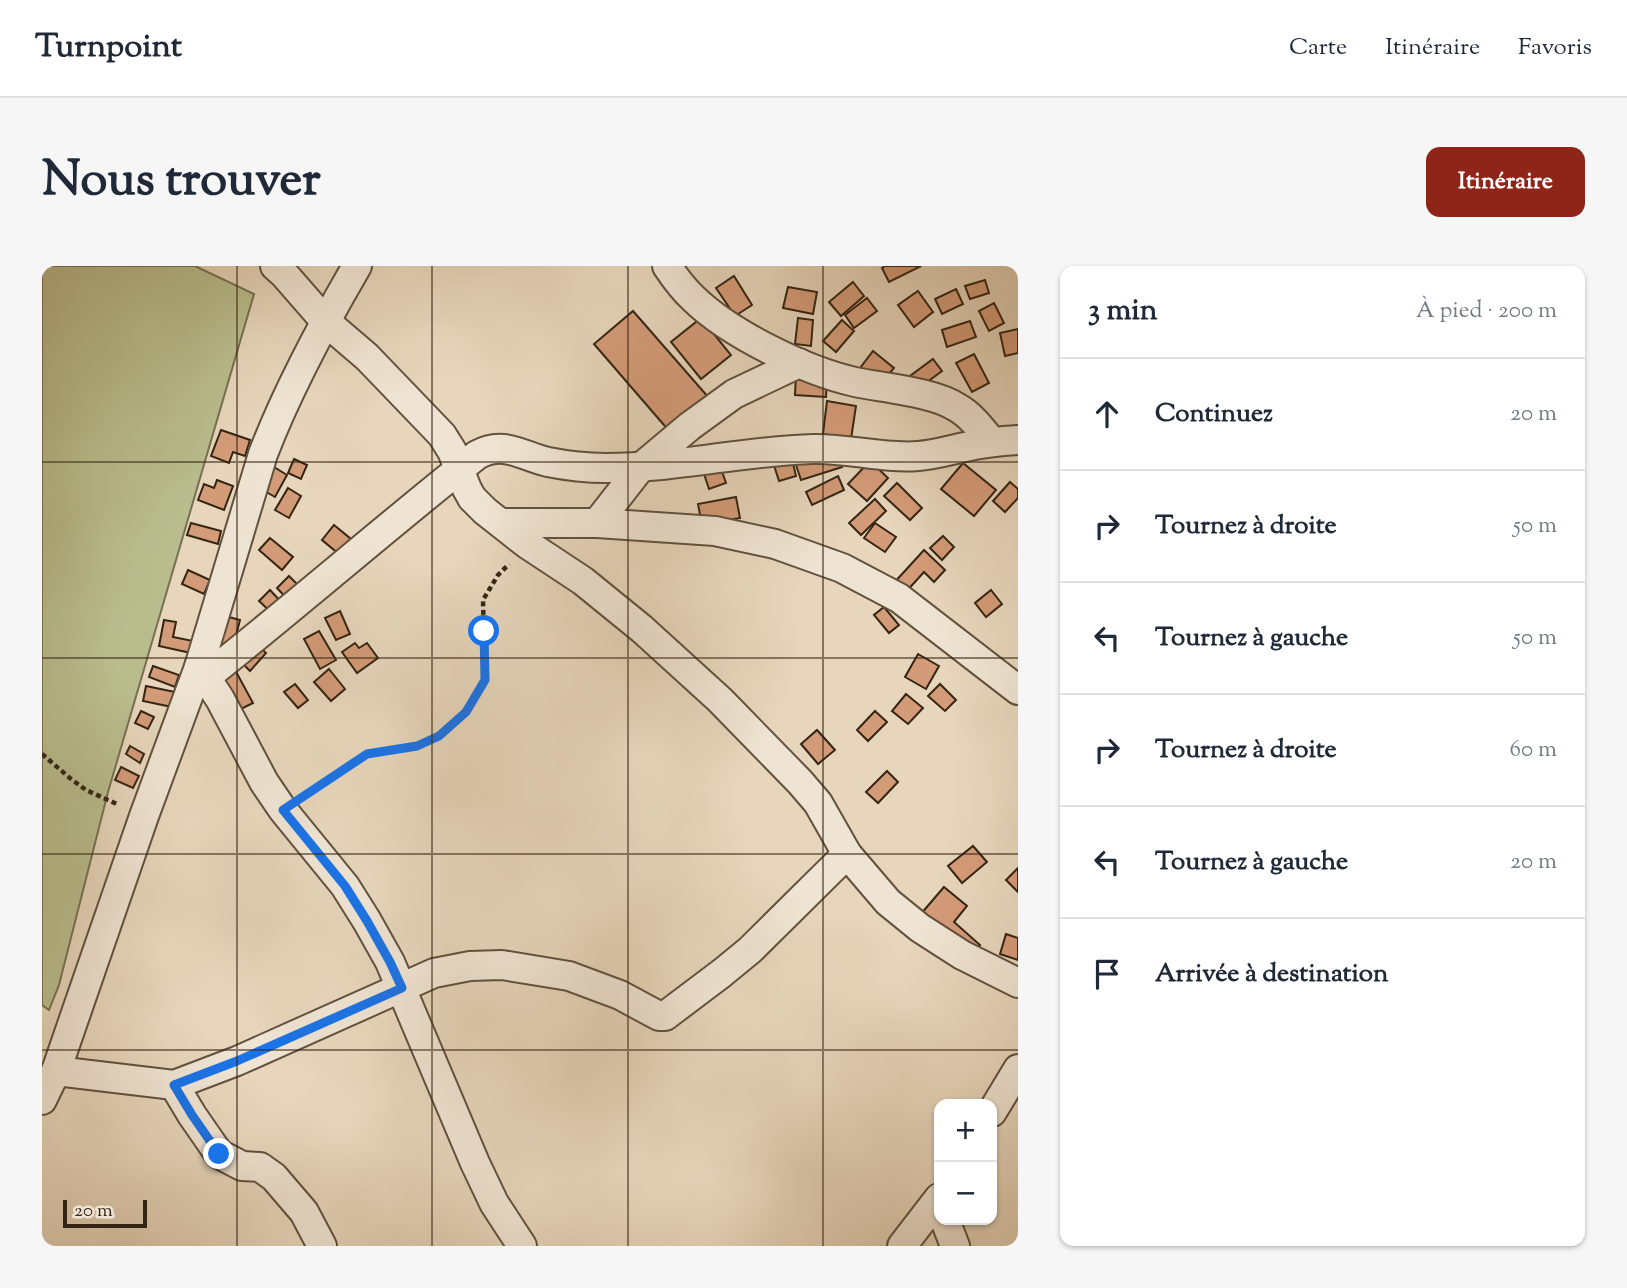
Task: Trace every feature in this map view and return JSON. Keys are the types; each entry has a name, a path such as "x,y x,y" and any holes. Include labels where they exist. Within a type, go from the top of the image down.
{"street":[{"path":"275,266 325,321 367,357 442,435 452,451 472,498 485,511 527,544 608,600 720,700 800,782 818,803 847,854 888,902 920,928 962,955 1018,983"},
{"path":"42,1100 56,1071 144,816 202,672 263,454 325,321 357,266"},
{"path":"667,266 695,300 725,324 772,351 852,381 942,400 958,407 1005,441"},
{"path":"597,523 640,468 690,426 734,394 799,363"},
{"path":"202,672 293,608 375,537 487,450 499,448 515,451 546,462 582,468 640,468 812,449 920,456 1005,441"},
{"path":"502,523 597,523 715,531 775,544 842,568 898,598 1018,690"},
{"path":"202,672 220,699 264,782 283,810 345,886 373,931 402,988 475,1163 494,1203 522,1246"},
{"path":"56,1071 174,1085 237,1061 434,973 470,966 502,965 569,976 620,995 659,1016 665,1016 750,950 847,854"},
{"path":"997,1104 1018,1069"},
{"path":"174,1085 219,1154 242,1166 260,1167 274,1177 304,1212 321,1246"},
{"path":"902,1246 934,1212"},
{"path":"947,1225 955,1246"}],"path":[{"path":"283,810 367,754 417,746 439,736 466,712 485,680 483,600 498,575 527,544"},
{"path":"42,754 86,790 144,816"}],"green space":[{"path":"42,266 195,266 254,294 108,792 59,985 49,1010 42,1005"}],"building":[{"path":"921,266 889,282 882,268"},
{"path":"734,276 752,305 735,316 716,288"},
{"path":"985,280 989,293 970,299 965,286"},
{"path":"853,282 864,296 841,316 829,302"},
{"path":"788,287 817,292 813,314 783,308"},
{"path":"956,289 963,304 942,314 935,299"},
{"path":"918,291 933,312 914,327 898,305"},
{"path":"867,298 877,311 854,328 845,315"},
{"path":"994,303 1004,323 989,331 979,311"},
{"path":"633,311 709,398 670,432 594,344"},
{"path":"701,318 731,355 701,379 671,342"},
{"path":"798,318 813,320 811,346 795,344"},
{"path":"842,320 854,331 836,352 823,341"},
{"path":"970,321 976,337 947,347 942,330"},
{"path":"1018,329 1018,353 1005,356 1000,333"},
{"path":"873,351 894,368 881,384 860,368"},
{"path":"974,354 989,383 972,392 956,363"},
{"path":"933,359 942,371 919,388 910,376"},
{"path":"796,374 827,376 826,397 795,395"},
{"path":"827,401 856,406 851,439 823,434"},
{"path":"221,430 250,440 245,456 233,452 229,463 211,456"},
{"path":"835,446 842,467 801,480 794,459"},
{"path":"790,451 796,476 779,481 771,456"},
{"path":"294,459 307,465 301,479 288,473"},
{"path":"718,460 726,483 709,489 701,465"},
{"path":"870,461 888,478 867,501 848,484"},
{"path":"963,463 996,490 974,516 941,489"},
{"path":"274,467 287,475 275,497 261,489"},
{"path":"838,476 844,490 812,505 806,492"},
{"path":"217,480 233,486 224,510 198,500 204,484 214,488"},
{"path":"1010,482 1018,489 1018,498 1005,512 993,501"},
{"path":"897,483 922,508 910,520 884,496"},
{"path":"288,488 301,496 289,518 275,510"},
{"path":"736,497 740,518 702,525 698,504"},
{"path":"875,499 886,511 861,535 849,523"},
{"path":"191,523 221,531 218,544 187,535"},
{"path":"875,523 896,537 885,552 864,538"},
{"path":"334,525 351,539 339,554 322,540"},
{"path":"943,536 954,547 942,560 930,548"},
{"path":"270,538 293,557 282,570 259,550"},
{"path":"924,550 945,570 934,582 924,572 904,594 893,584"},
{"path":"188,570 210,580 204,594 182,584"},
{"path":"289,576 302,589 290,602 277,588"},
{"path":"270,590 283,604 273,614 259,601"},
{"path":"991,590 1002,604 986,617 975,603"},
{"path":"884,607 899,625 889,633 874,615"},
{"path":"340,611 350,634 336,640 325,618"},
{"path":"225,616 240,620 233,647 217,643"},
{"path":"164,620 176,622 173,637 193,641 191,653 159,646"},
{"path":"319,631 336,660 320,669 304,639"},
{"path":"355,643 359,648 367,643 378,658 357,673 342,652"},
{"path":"257,644 266,653 250,671 241,662"},
{"path":"918,654 939,666 926,689 905,677"},
{"path":"153,666 179,675 175,687 149,677"},
{"path":"234,668 253,703 239,710 221,675"},
{"path":"329,669 345,689 331,701 314,682"},
{"path":"295,684 308,700 298,708 284,692"},
{"path":"940,684 956,700 945,711 928,696"},
{"path":"146,686 175,692 172,707 143,701"},
{"path":"906,694 923,708 908,724 892,711"},
{"path":"141,711 154,717 148,729 135,723"},
{"path":"875,711 887,722 868,741 857,730"},
{"path":"817,730 835,750 818,764 801,744"},
{"path":"130,746 144,754 140,763 126,754"},
{"path":"121,767 139,776 133,788 115,780"},
{"path":"887,771 898,782 878,803 866,792"},
{"path":"973,846 987,862 962,883 948,866"},
{"path":"1018,868 1018,892 1006,880"},
{"path":"944,887 967,906 954,922 980,945 970,957 920,915"},
{"path":"1006,934 1018,938 1018,960 1000,954"}],"route":[{"path":"219,1154 174,1085 237,1061 402,988 390,962 345,886 283,810 367,754 417,746 439,736 466,712 485,680 484,631"}]}
